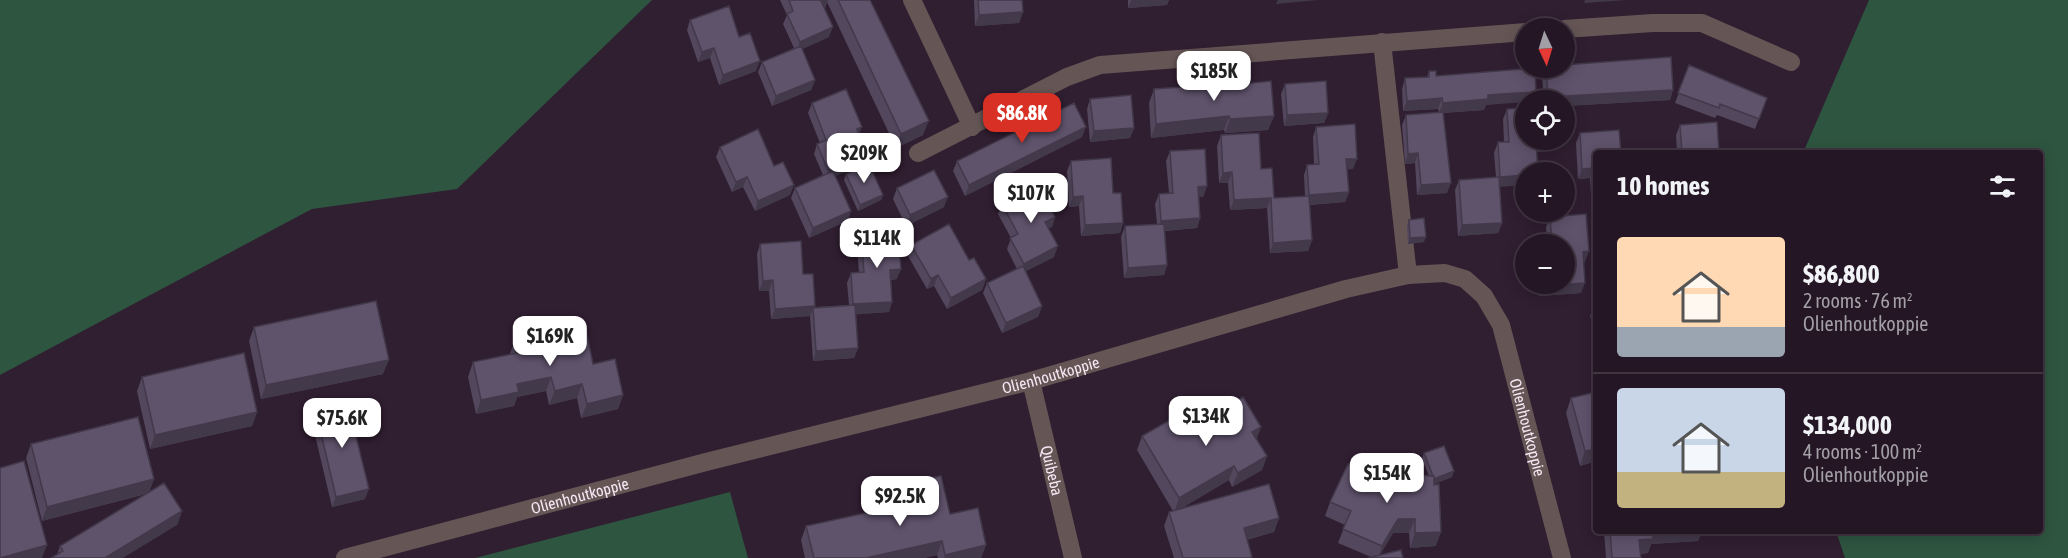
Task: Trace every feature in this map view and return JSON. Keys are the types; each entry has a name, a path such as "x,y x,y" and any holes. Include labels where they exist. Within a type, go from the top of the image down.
{"street":[{"path":"912,0 972,127"},
{"path":"1575,28 1653,23 1702,23 1791,62"},
{"path":"918,153 1067,77 1100,65 1515,33"},
{"path":"1382,42 1408,275"},
{"name":"Olienhoutkoppie","path":"345,558 706,462 1030,381 1346,289 1408,275 1445,273 1465,279 1484,296 1501,325 1562,558"},
{"name":"Quibeba","path":"1030,381 1073,558"}],"green space":[{"path":"0,0 652,0 457,189 312,209 0,375"},
{"path":"1869,0 2068,0 2068,558 1845,558 1837,534 2043,534 2043,150 1804,150"},
{"path":"730,492 748,558 475,558"}],"building":[{"path":"789,0 824,0 821,1 833,27 800,42 787,14 793,11"},
{"path":"838,0 870,0 929,121 901,134"},
{"path":"978,0 1022,0 1023,12 979,15"},
{"path":"729,6 739,37 750,33 760,61 723,75 714,48 702,52 690,20"},
{"path":"801,46 815,80 776,96 762,62"},
{"path":"1671,57 1673,90 1575,95 1575,90 1548,90 1547,78 1575,78 1575,64"},
{"path":"1689,65 1767,98 1759,119 1720,104 1719,108 1678,93"},
{"path":"1515,70 1515,78 1535,78 1536,90 1515,90 1515,93 1488,95 1488,99 1443,103 1442,98 1407,101 1405,78 1429,77 1429,71 1436,71 1436,76"},
{"path":"1271,81 1274,116 1230,119 1229,116 1156,124 1154,89 1196,86 1196,89"},
{"path":"1326,81 1328,113 1287,115 1285,84"},
{"path":"846,89 862,127 857,129 867,155 828,170 817,144 826,140 812,103"},
{"path":"1131,95 1134,128 1094,131 1090,99"},
{"path":"1074,103 1086,127 969,185 957,161"},
{"path":"1507,109 1515,109 1515,150 1537,150 1537,162 1515,162 1515,176 1500,177 1498,142 1509,142"},
{"path":"1443,112 1451,183 1421,185 1418,153 1408,154 1406,115"},
{"path":"1717,122 1719,150 1682,150 1680,125"},
{"path":"1355,124 1357,159 1346,159 1349,192 1309,195 1307,165 1319,164 1316,127"},
{"path":"758,129 774,166 783,162 794,185 758,201 747,177 736,182 720,147"},
{"path":"1619,130 1621,150 1593,150 1593,168 1582,169 1580,133"},
{"path":"1259,133 1261,169 1272,168 1274,198 1309,196 1312,240 1273,243 1271,198 1234,200 1232,172 1223,173 1221,135"},
{"path":"1205,149 1207,186 1198,187 1200,218 1161,221 1159,194 1173,193 1170,151"},
{"path":"1111,158 1113,193 1121,193 1123,223 1085,225 1083,196 1073,197 1071,161"},
{"path":"869,164 883,195 860,205 846,174"},
{"path":"934,170 948,197 910,215 897,188"},
{"path":"833,171 851,211 813,228 795,188"},
{"path":"1499,177 1502,223 1462,225 1459,180"},
{"path":"1039,185 1055,217 1045,222 1058,246 1024,264 1010,238 1018,234 1002,204"},
{"path":"1586,214 1589,251 1583,252 1585,283 1575,284 1575,234 1551,234 1550,222 1575,222 1575,215"},
{"path":"1424,218 1426,237 1410,238 1409,220"},
{"path":"949,224 969,260 974,258 986,279 951,298 938,275 931,279 911,245"},
{"path":"1164,224 1167,265 1128,268 1125,226"},
{"path":"898,233 901,269 890,270 892,302 853,304 851,273 864,272 861,236"},
{"path":"801,241 803,274 813,274 815,306 775,309 773,280 763,281 760,244"},
{"path":"1023,266 1042,306 1006,323 987,283"},
{"path":"376,301 389,360 266,385 254,327"},
{"path":"855,305 858,348 816,351 813,308"},
{"path":"585,325 593,364 615,359 623,395 587,404 582,384 555,391 551,377 517,384 519,392 481,400 473,362 517,353 515,340"},
{"path":"244,353 257,412 155,435 142,377"},
{"path":"1593,393 1593,450 1585,451 1571,398"},
{"path":"1243,397 1261,427 1252,432 1267,456 1238,473 1234,466 1179,498 1142,436 1177,416 1187,431"},
{"path":"347,400 369,489 336,497 315,408"},
{"path":"138,417 154,479 47,507 31,444"},
{"path":"1444,446 1454,471 1434,479 1424,453"},
{"path":"24,461 47,545 0,558 0,468"},
{"path":"1348,464 1398,488 1399,474 1434,476 1434,485 1439,484 1441,532 1415,533 1415,519 1398,519 1382,546 1343,529 1351,511 1330,502"},
{"path":"941,476 950,514 978,508 986,545 945,555 942,541 866,558 814,558 806,526 907,504 903,484"},
{"path":"164,483 182,511 105,558 51,558 63,551 60,546"},
{"path":"1269,484 1279,518 1244,528 1252,557 1183,558 1169,512"},
{"path":"1610,534 1653,534 1653,539 1639,540 1641,558 1612,558"},
{"path":"1401,550 1403,558 1368,558"}]}
